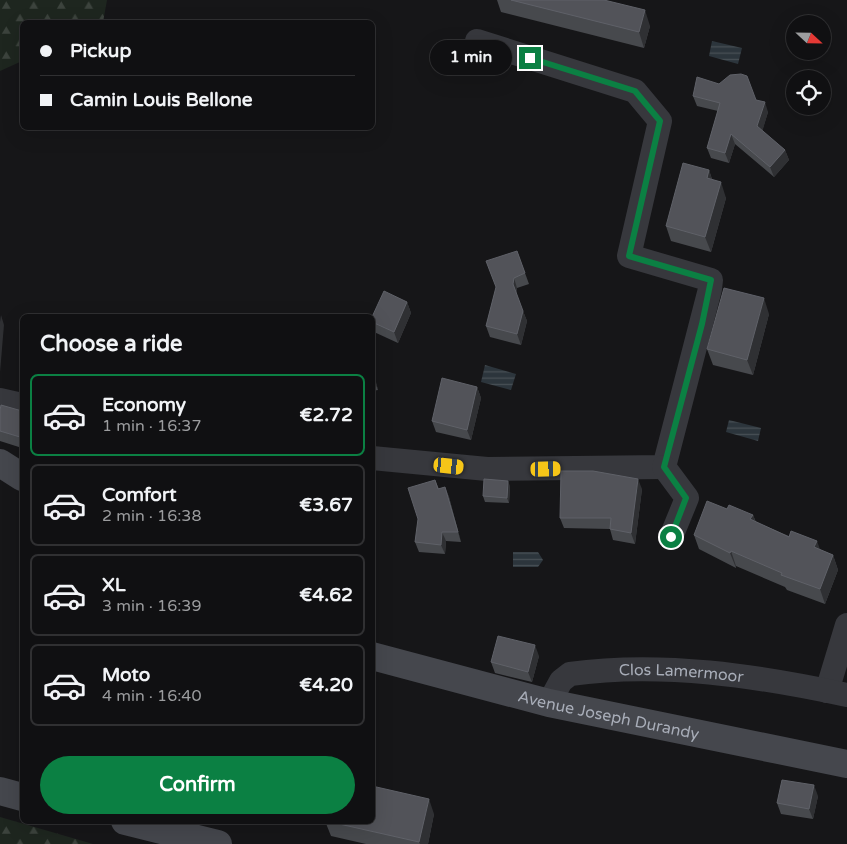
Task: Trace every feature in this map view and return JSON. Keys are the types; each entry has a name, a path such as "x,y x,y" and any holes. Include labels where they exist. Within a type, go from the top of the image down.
{"street":[{"path":"477,41 635,91 660,121 629,256 711,280 708,299 664,467"},
{"path":"0,400 20,405"},
{"path":"375,458 487,469 664,467"},
{"path":"0,463 20,476"},
{"path":"664,467 686,498 671,537"},
{"name":"Clos Lamermoor","path":"549,703 561,681 570,674 584,672 680,670 837,693 847,625"},
{"name":"Avenue Joseph Durandy","path":"375,657 549,703 847,764"},
{"path":"0,791 20,796"},
{"path":"136,824 218,844"}],"green space":[{"path":"0,0 107,0 103,20 20,20 20,62 0,71"},
{"path":"0,817 93,844 0,844"}],"shaded area":[{"path":"712,41 742,48 738,64 709,56"},
{"path":"485,365 516,374 511,390 481,382"},
{"path":"729,420 761,428 758,441 726,432"},
{"path":"513,552 538,552 543,560 538,567 513,567"}],"building":[{"path":"511,0 604,0 645,10 639,32"},
{"path":"741,74 747,76 756,100 765,102 757,126 785,150 770,167 731,134 725,153 707,148 720,103 693,96 697,77 719,84 730,75"},
{"path":"683,163 709,170 707,178 721,182 705,237 666,226"},
{"path":"517,251 525,273 514,278 513,284 523,311 517,334 486,326 496,287 486,261"},
{"path":"724,288 764,298 747,360 707,349"},
{"path":"384,291 407,302 394,332 375,323 375,314 373,314"},
{"path":"442,378 477,387 467,430 432,421"},
{"path":"1,405 20,410 20,437 0,431"},
{"path":"561,471 593,471 638,479 631,533 610,529 611,518 560,518"},
{"path":"484,479 508,481 507,498 483,496"},
{"path":"435,480 438,489 445,487 458,532 442,532 441,545 415,542 418,519 408,488"},
{"path":"707,501 727,509 729,505 753,515 750,519 789,537 791,531 817,541 814,547 833,555 820,589 781,575 782,573 731,551 730,553 694,535"},
{"path":"498,636 535,645 528,672 491,662"},
{"path":"782,780 814,785 809,809 777,803"},
{"path":"375,787 429,799 419,842 339,824 375,824"}],"route":[{"path":"530,58 635,91 660,121 629,256 711,280 702,324 664,467 686,498 671,537"}]}
